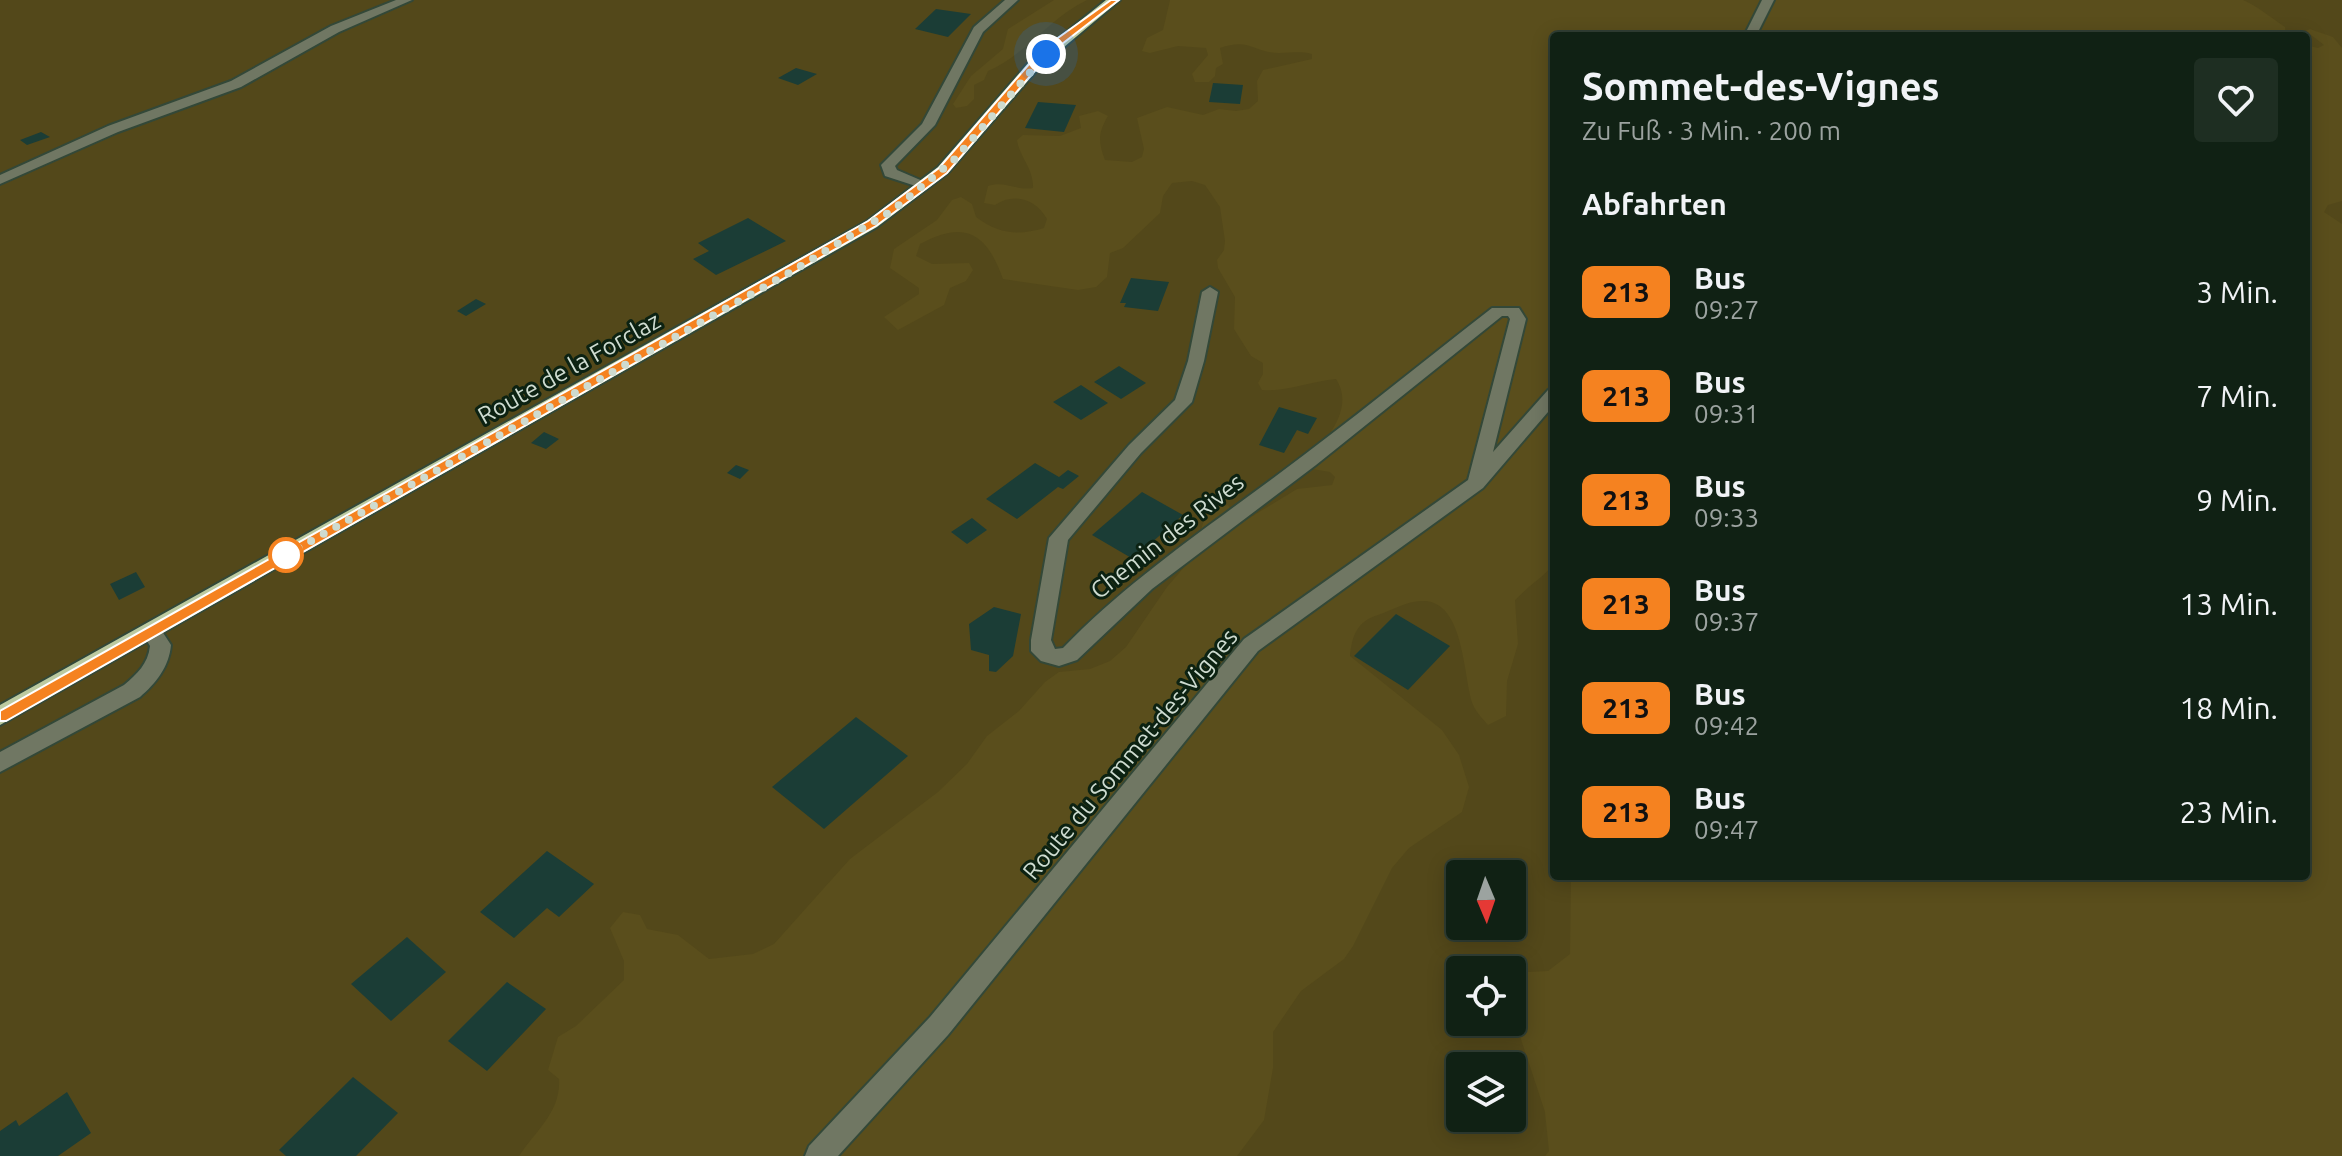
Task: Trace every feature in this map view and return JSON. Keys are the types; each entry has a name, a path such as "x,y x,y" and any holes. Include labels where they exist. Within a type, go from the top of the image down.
{"main road":[{"name":"Route de la Forclaz","path":"0,716 872,224 925,185 967,146 1034,65 1114,0"}],"street":[{"path":"0,180 113,129 236,84 345,24 406,0"},
{"path":"925,185 897,177 890,173 888,165 928,125 978,30 1012,0"},
{"path":"1752,32 1768,0"},
{"name":"Chemin des Rives","path":"1210,292 1196,361 1183,402 1135,449 1059,538 1041,640 1042,651 1047,656 1070,654 1113,609 1198,542 1282,481 1498,311 1513,311 1518,319 1476,483"},
{"name":"Route du Sommet-des-Vignes","path":"819,1156 939,1026 1251,645 1476,483 1550,399"},
{"path":"0,763 132,691 149,675 160,657 161,645 151,631"}],"shaded area":[{"path":"0,0 2342,0 2342,1156 0,1156"},
{"path":"1054,0 1087,0 1061,16 1014,56 988,71 984,80 974,85 974,99 967,106 956,108 953,104 971,76 1003,49 1008,29"},
{"path":"1170,0 2243,0 2285,27 2286,32 1550,32 1550,568 1515,600 1518,644 1507,681 1506,716 1488,725 1473,705 1455,627 1448,614 1437,605 1424,601 1406,604 1365,621 1357,630 1350,656 1442,730 1459,755 1469,787 1462,812 1409,848 1392,868 1344,959 1301,991 1273,1032 1273,1068 1264,1120 1237,1156 519,1156 556,1101 559,1079 548,1070 558,1037 576,1026 624,980 624,961 610,928 623,912 640,915 647,929 678,935 709,959 753,954 774,944 850,859 938,792 967,764 987,736 1019,711 1045,682 1059,672 1090,669 1110,661 1126,647 1167,587 1200,549 1202,527 1208,515 1228,505 1231,511 1223,534 1297,489 1332,485 1335,477 1330,472 1300,467 1326,438 1339,415 1341,391 1336,379 1262,390 1258,383 1263,374 1263,363 1251,356 1234,329 1235,297 1218,268 1217,260 1224,250 1225,241 1220,207 1205,185 1192,181 1172,183 1163,196 1160,213 1123,248 1110,253 1107,277 1096,287 1078,290 1003,279 990,251 973,235 962,232 936,236 920,244 916,256 932,264 969,263 973,270 966,281 950,288 944,305 898,330 884,317 919,294 919,288 890,268 894,249 937,220 952,200 961,197 972,204 976,217 1001,230 1017,233 1044,228 1047,219 1031,202 1017,198 995,205 984,203 988,186 999,184 1033,188 1017,140 1023,135 1060,136 1081,128 1079,116 1098,111 1108,116 1100,137 1105,160 1132,162 1142,157 1144,149 1137,118 1167,107 1203,115 1219,109 1249,109 1258,101 1257,81 1263,70 1312,59 1312,54 1307,53 1271,52 1245,45 1230,45 1220,48 1223,64 1216,68 1215,76 1209,82 1195,82 1192,74 1208,55 1206,48 1178,46 1150,53 1142,51 1147,38 1163,30"},
{"path":"2310,29 2333,37 2342,48 2342,201 2328,205 2324,212 2342,224 2342,1156 1545,1156 1549,1151 1545,1112 1520,1036 1526,1036 1526,972 1548,971 1570,954 1571,880 2310,880 2310,46 2318,48 2324,45 2307,32"}],"building":[{"path":"936,9 971,14 948,37 915,29"},
{"path":"796,68 817,74 798,85 778,78"},
{"path":"1213,83 1243,85 1240,104 1209,102"},
{"path":"1038,102 1076,105 1064,132 1025,128"},
{"path":"41,132 50,137 27,145 20,140"},
{"path":"748,218 786,241 716,275 693,259 709,251 698,243"},
{"path":"1131,278 1169,282 1158,311 1124,307 1126,303 1120,303"},
{"path":"476,299 486,304 466,316 457,311"},
{"path":"1119,366 1146,383 1121,399 1094,382"},
{"path":"1081,385 1108,403 1081,420 1053,402"},
{"path":"1279,407 1317,418 1308,434 1297,430 1284,453 1259,445"},
{"path":"544,432 559,439 546,449 531,443"},
{"path":"1035,463 1059,477 1068,470 1079,476 1063,489 1058,487 1017,519 986,499"},
{"path":"736,465 749,470 740,479 727,473"},
{"path":"1142,492 1183,515 1133,559 1092,535"},
{"path":"972,518 987,530 967,544 951,532"},
{"path":"136,572 145,587 119,600 110,584"},
{"path":"994,607 1021,614 1013,656 996,672 989,671 989,655 971,650 969,624"},
{"path":"1396,614 1450,646 1408,690 1354,656"},
{"path":"856,717 908,756 824,829 772,787"},
{"path":"547,851 594,884 559,917 547,908 514,938 480,912"},
{"path":"407,937 446,972 391,1021 351,984"},
{"path":"507,982 546,1009 487,1071 448,1041"},
{"path":"353,1077 398,1113 356,1156 286,1156 279,1150"},
{"path":"67,1092 91,1133 58,1156 0,1156 0,1131 16,1120 19,1126"}],"bus line":[{"name":"213","path":"0,716 872,224 943,170 967,146 1034,65 1114,0"}],"route":[{"path":"286,555 872,224 955,159 1046,54"}]}
